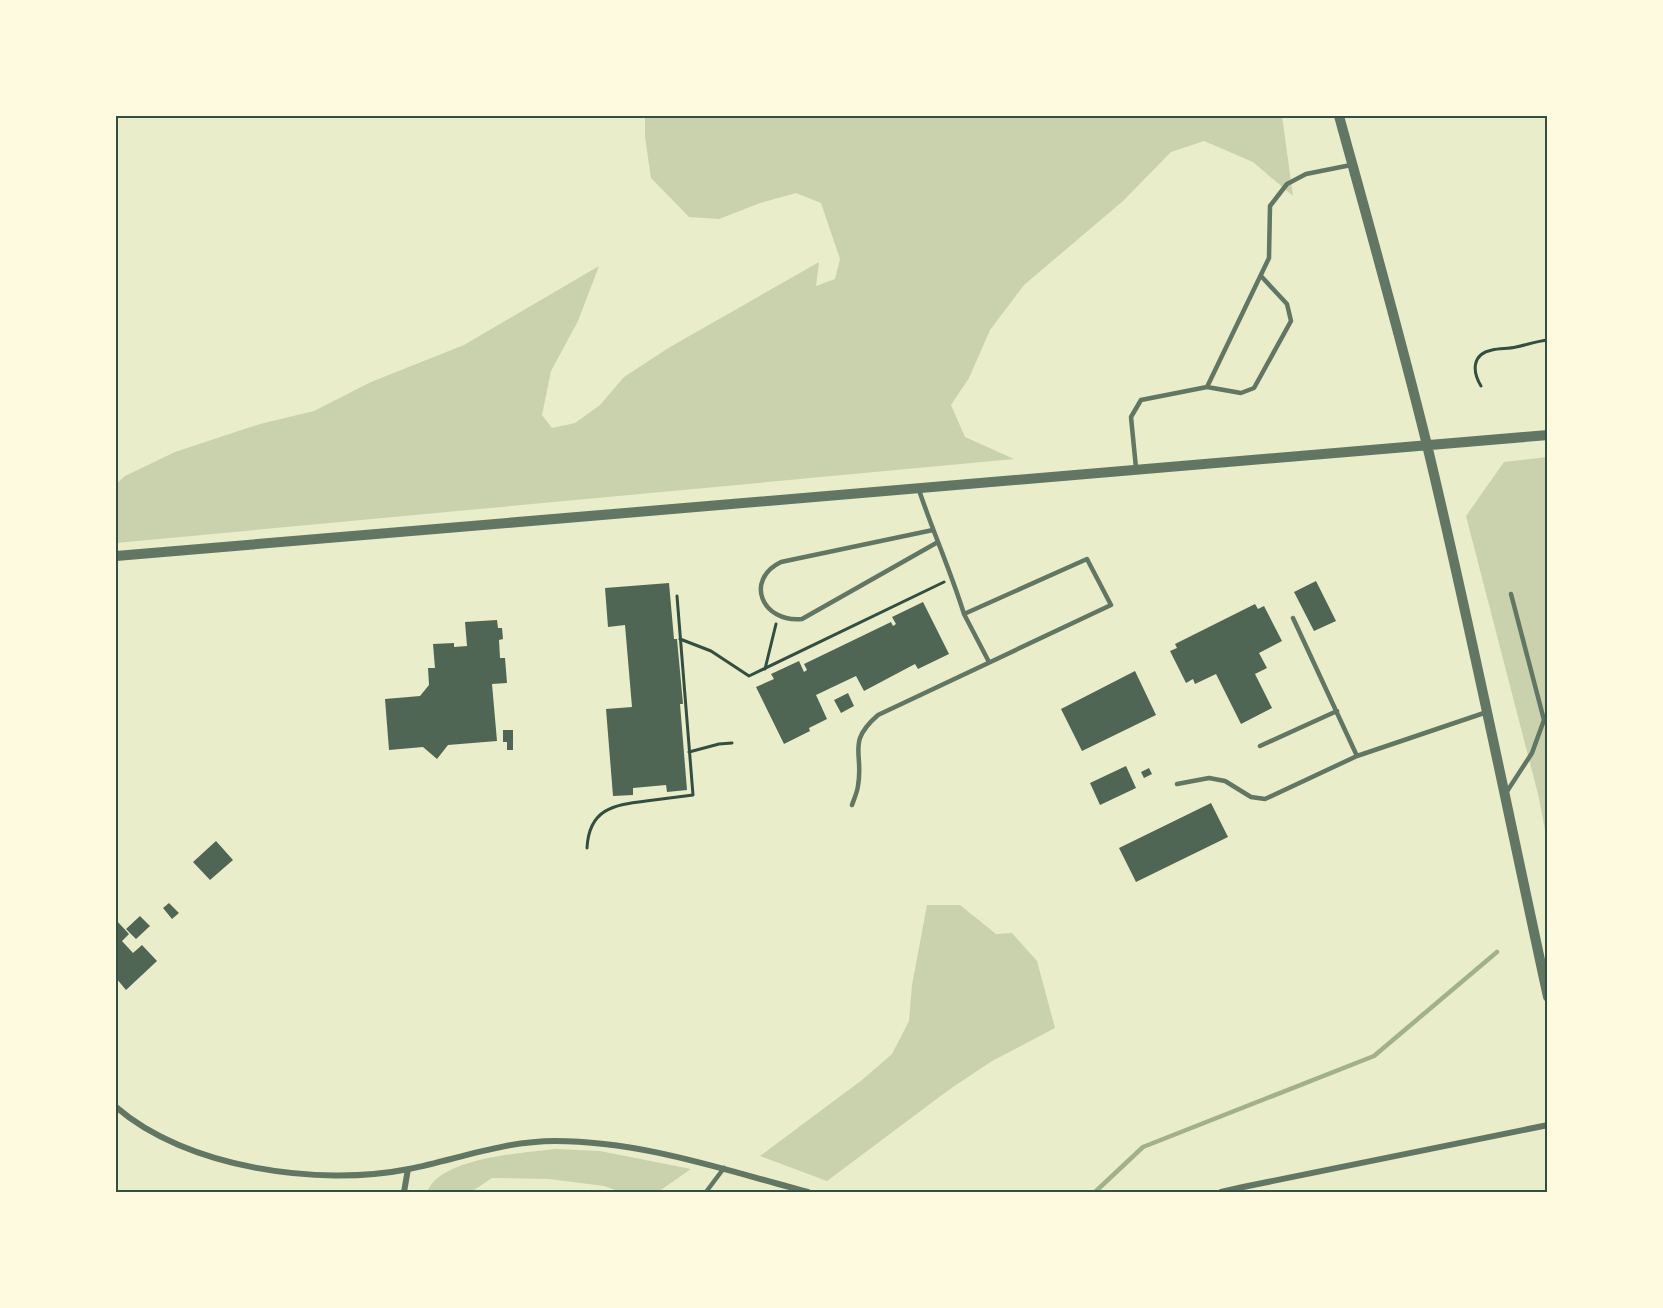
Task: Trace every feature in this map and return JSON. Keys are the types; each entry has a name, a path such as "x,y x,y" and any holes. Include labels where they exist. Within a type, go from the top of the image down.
{"street":[{"path":"1339,116 1390,299 1427,445 1548,997"},
{"path":"116,556 1548,435"},
{"path":"116,1107 141,1127 167,1141 220,1160 277,1170 333,1175 369,1174 408,1169 501,1146 527,1142 585,1141 668,1154 808,1192"},
{"path":"1221,1192 1548,1125"},
{"path":"404,1192 408,1169"}],"lane":[{"path":"1207,387 1269,258 1270,206 1287,184 1306,174 1353,164"},
{"path":"1136,471 1131,417 1141,400 1207,387 1241,393 1254,388 1290,321 1287,304 1261,276"},
{"path":"919,489 953,578 964,614 989,662"},
{"path":"933,530 788,559 773,566 763,579 761,592 766,606 778,616 794,620 802,619 938,542"},
{"path":"852,805 859,784 858,744 867,725 878,715 1111,604 1087,559 964,614"},
{"path":"1505,795 1532,753 1544,720 1511,594"},
{"path":"1293,618 1357,756"},
{"path":"1260,747 1337,711"},
{"path":"1177,784 1209,778 1225,781 1251,798 1265,798 1357,756 1487,712"},
{"path":"706,1192 724,1168"}],"path":[{"path":"1482,386 1477,380 1474,369 1478,358 1488,351 1548,340"},
{"path":"680,639 711,651 749,676 953,578"},
{"path":"587,848 591,825 608,809 621,804 693,795 677,596"},
{"path":"765,669 778,616"},
{"path":"689,752 718,744 732,743"}],"green space":[{"path":"645,116 1282,116 1293,196 1253,162 1204,141 1171,152 1123,201 1024,285 990,330 969,378 951,405 965,437 1014,459 116,543 116,484 125,476 175,452 260,424 314,411 371,382 464,345 599,266 578,321 551,371 542,415 552,428 575,423 600,405 624,377 670,347 819,262 816,286 835,279 840,259 821,203 796,193 760,203 719,219 689,217 651,178 645,137"},
{"path":"1547,457 1547,840 1538,794 1466,516 1504,462"},
{"path":"927,905 960,905 996,934 1012,933 1037,961 1055,1028 992,1061 950,1089 827,1181 760,1156 862,1080 892,1054 909,1021 912,985"},
{"path":"555,1149 600,1151 691,1169 658,1192 621,1192 604,1186 549,1179 492,1178 471,1192 426,1192 434,1181 459,1166 491,1158"}],"building":[{"path":"1316,581 1336,621 1314,631 1294,592"},
{"path":"669,583 683,704 680,704 687,790 667,792 666,785 633,788 633,795 613,796 606,709 632,707 625,625 608,627 605,588"},
{"path":"923,602 949,654 918,669 915,664 864,691 856,676 816,695 827,719 809,728 810,731 784,744 756,687 774,679 771,674 799,661 804,672 807,670 804,664 891,622 893,626 896,624 892,617"},
{"path":"1255,604 1258,609 1264,606 1282,641 1259,653 1267,668 1255,674 1272,708 1241,724 1216,674 1195,684 1193,679 1186,683 1170,651 1177,648 1175,644"},
{"path":"497,620 498,628 502,628 503,639 499,640 500,658 505,658 507,683 492,684 497,741 448,745 437,759 423,747 389,750 385,699 420,696 429,685 428,668 435,668 433,644 454,643 454,647 467,646 465,622"},
{"path":"1135,671 1156,715 1082,751 1061,709"},
{"path":"848,693 854,706 841,713 834,700"},
{"path":"503,730 513,730 513,750 507,750 507,742 503,742"},
{"path":"1126,766 1136,788 1100,805 1090,783"},
{"path":"1149,768 1152,774 1144,778 1141,772"},
{"path":"1211,803 1228,837 1136,882 1119,848"},
{"path":"216,841 233,860 210,880 193,862"},
{"path":"169,903 179,913 172,919 163,908"},
{"path":"140,916 150,926 136,939 126,929"},
{"path":"116,920 129,934 122,941 133,953 142,945 157,961 126,990 116,978"}],"waterway":[{"path":"1095,1192 1143,1147 1374,1056 1497,952"}]}
